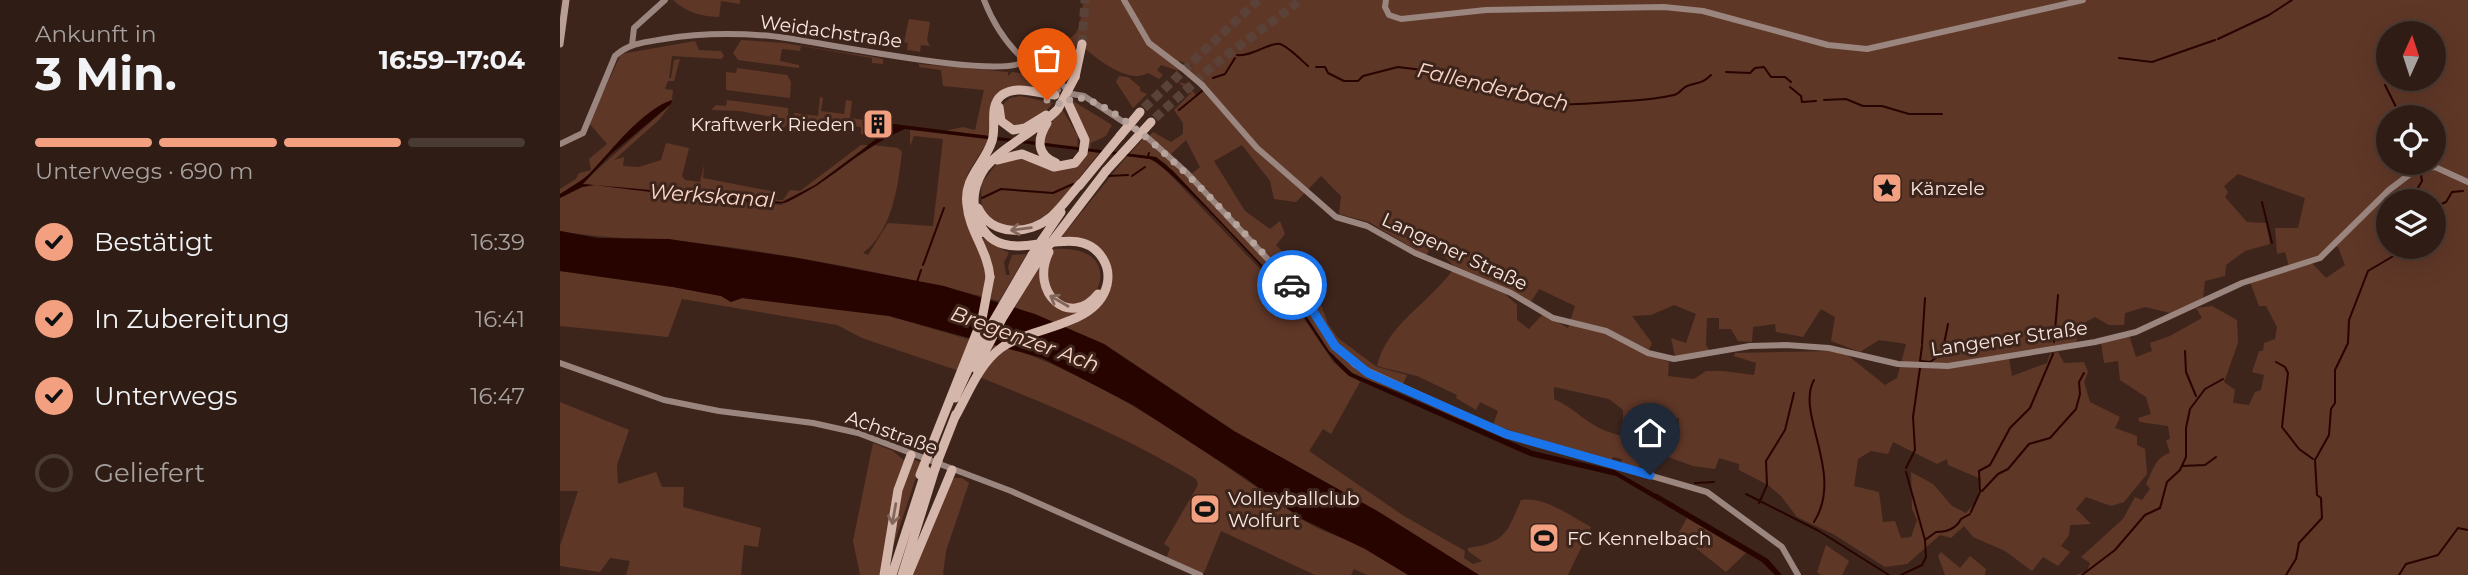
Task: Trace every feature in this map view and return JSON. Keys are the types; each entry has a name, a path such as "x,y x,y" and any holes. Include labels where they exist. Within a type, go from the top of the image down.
{"highway":[{"path":"1082,44 1074,76 1042,133 1042,153 1049,160 1060,163 1072,159 1082,149"},
{"path":"925,476 983,367 1001,348 1028,333 1079,316 1097,303 1107,286 1107,266 1099,253 1088,244 1075,241 1023,247 1000,242 979,222 975,210 975,193 982,166 990,145 996,103 1005,93 1019,90 1060,101 1079,134 1082,149 1075,163 1062,168 1018,154 982,166"},
{"path":"1013,95 1060,101 1025,128 1013,130 1002,124 998,112 1002,102 1013,95"},
{"path":"902,575 925,476 983,314 990,277 986,257 970,219 966,194 982,166 1027,134 1060,101"},
{"path":"975,193 979,211 988,222 1004,230 1019,230 1048,219 1142,110"},
{"path":"892,575 908,518 958,391 1016,288 1106,171 1153,120"},
{"path":"954,419 1032,255 1081,183"},
{"path":"970,219 990,242 1006,250 1028,252 1072,246 1092,253 1099,262 1103,275 1100,289 1092,300 1073,307 1060,304 1050,296 1044,289 1042,275 1046,252"},
{"path":"884,575 898,490 911,455"},
{"path":"908,575 952,470"}],"main road":[{"path":"560,44 566,0"},
{"path":"560,144 583,133 615,56 632,45 633,30 665,0"},
{"path":"984,0 1001,35 1025,61 1041,73 1060,101 1087,99 1163,150 1306,300 1335,346 1355,365 1506,434 1707,492 1782,547 1798,575"},
{"name":"Langener Straße","path":"1124,0 1149,43 1202,85 1257,148 1328,211 1512,294 1563,322 1606,331 1648,353 1674,359 1750,346 1786,345 1829,348 1904,365 1948,366 2082,344 2136,332 2242,284 2320,258 2389,190 2418,168 2435,167 2468,182"},
{"path":"1386,0 1385,7 1389,15 1401,19 1486,10 1685,9 1828,45 1859,49 1887,46 1947,28 2083,0"},
{"name":"Weidachstraße","path":"632,45 674,38 751,35 963,64 1009,68 1025,61"},
{"name":"Achstraße","path":"560,363 663,399 845,430 1011,491 1200,575"}],"shaded area":[{"path":"673,0 740,0 740,4 721,1 719,17 694,13"},
{"path":"1084,0 2468,0 2468,575 2076,575 2087,571 2090,563 2081,557 2123,519 2135,497 2142,500 2150,489 2146,484 2155,465 2170,453 2166,440 2170,439 2168,426 2140,422 2138,418 2151,414 2146,397 2120,380 2118,361 2104,363 2101,342 2129,335 2136,357 2152,351 2150,343 2170,336 2202,318 2196,308 2212,306 2237,320 2238,343 2224,382 2235,390 2233,403 2249,405 2255,392 2261,390 2264,375 2252,372 2259,351 2263,351 2264,343 2275,339 2277,327 2266,306 2259,306 2250,282 2312,263 2326,278 2345,265 2338,247 2334,246 2319,257 2289,267 2285,252 2277,254 2275,228 2298,228 2305,198 2238,174 2224,186 2228,192 2225,197 2247,222 2266,223 2270,244 2245,251 2226,265 2225,276 2205,281 2203,298 2170,313 2145,307 2125,313 2124,325 2109,325 2095,317 2079,326 2076,343 2009,358 2012,376 2047,363 2050,354 2058,352 2064,363 2084,362 2088,372 2084,382 2090,402 2120,417 2115,428 2137,436 2137,445 2145,449 2147,474 2124,502 2111,506 2086,497 2076,509 2091,524 2070,525 2069,535 2061,546 2070,552 2058,566 2043,557 2032,571 2005,551 1973,537 1964,526 1951,538 1940,535 1907,564 1885,567 1833,534 1797,517 1781,496 1768,485 1739,470 1739,464 1719,458 1715,469 1693,466 1657,453 1655,459 1641,461 1638,470 1621,465 1622,459 1613,457 1611,462 1493,425 1498,411 1480,402 1476,410 1456,398 1457,395 1417,376 1377,366 1389,338 1452,271 1505,294 1517,305 1517,320 1529,329 1543,314 1568,328 1575,306 1539,289 1531,302 1458,270 1445,257 1446,252 1431,246 1426,256 1369,222 1339,214 1341,196 1321,176 1296,202 1274,199 1270,181 1242,145 1214,161 1245,211 1270,229 1280,221 1285,234 1276,245 1314,285 1328,324 1338,338 1377,367 1407,375 1402,386 1355,363 1341,350 1316,311 1190,175 1200,167 1186,140 1170,155 1149,136 1153,132 1171,142 1183,134 1183,123 1174,110 1191,93 1178,82 1186,84 1197,96 1207,87 1189,71 1193,66 1179,61 1179,71 1161,65 1157,70 1163,75 1159,79 1148,73 1131,75 1112,68 1078,43 1076,47 1057,49 1050,57 1051,69 1065,82 1035,64 1047,60 1062,40 1074,35","holes":["1674,305 1696,314 1686,343 1671,338 1675,356 1710,351 1706,345 1707,318 1719,318 1719,329 1731,329 1738,341 1752,342 1753,327 1775,324 1776,332 1803,337 1821,309 1835,317 1831,341 1860,352 1879,340 1906,344 1897,378 1885,385 1846,354 1830,351 1735,353 1734,356 1756,363 1754,375 1706,371 1694,379 1668,376 1669,362 1647,354 1652,343 1632,316 1651,315","1554,387 1609,399 1623,410 1623,422 1679,418 1678,442 1642,439 1606,431 1554,399","1893,442 1937,464 1947,459 1948,465 1981,479 1976,502 1966,513 1952,506 1933,484 1911,472 1912,509 1917,520 1911,537 1901,538 1895,521 1883,522 1879,492 1854,486 1858,459 1871,451 1888,454"]},
{"path":"909,19 930,22 927,40 930,46 921,45 920,52 907,50 908,43 904,42"},
{"path":"741,40 784,43 873,57 883,59 883,64 872,63 872,58 801,46 800,51 782,49 780,61 799,65 799,68 738,60 733,53"},
{"path":"695,41 699,50 721,51 724,56 721,59 672,56 669,78 674,60 680,59 674,81 668,81 665,89 673,90 672,100 639,121 588,175 560,194 560,189 576,179 579,173 591,170 589,159 607,144 589,123 621,54"},
{"path":"919,64 1008,72 1008,76 1012,72 1030,74 1055,91 1001,93 989,136 945,131 963,127 975,130 984,90 943,86 941,70 919,67"},
{"path":"737,68 787,75 791,82 790,98 726,90 726,72 736,73"},
{"path":"1119,76 1128,77 1140,87 1140,91 1147,94 1133,108 1116,82"},
{"path":"1020,96 1053,103 1045,112 1018,128 1003,121 1002,105 1010,98"},
{"path":"820,97 823,98 821,111 844,114 846,100 852,101 850,118 877,122 862,121 864,134 861,134 861,127 806,120 804,131 793,132 794,113 818,116"},
{"path":"727,100 788,108 788,123 780,129 784,119 739,111 711,110 716,105 726,106"},
{"path":"1073,101 1112,125 1106,136 1091,143 1090,149 1087,149"},
{"path":"671,104 659,120 614,160 624,157 623,166 639,167 661,160 666,143 689,148 682,176 685,180 700,182 704,165 703,178 776,192 777,200 783,200 790,190 800,191 861,145 868,145 815,185 781,202 581,184"},
{"path":"1062,109 1078,136 1077,147 1043,143 1047,128"},
{"path":"910,130 989,139 968,173 963,192 987,267 985,297 771,253 680,241 594,236 560,231 560,198 582,187 594,185 781,205 817,186 873,145 898,148 902,152 892,206 881,232 863,253 868,255 888,223 933,226 943,139 914,136 910,146"},
{"path":"1144,138 1169,158 1303,299 1343,358 1366,374 1464,417 1462,421 1409,395 1361,378 1343,367 1329,351 1297,302 1166,164 1156,157 1129,154"},
{"path":"1087,151 1099,153 1050,214 1030,226 1003,227 982,211 981,184 997,163 1018,156 1055,170"},
{"path":"1127,156 1150,159 1161,165 1296,307 1334,363 1360,382 1331,434 1323,429 1309,451 1404,516 1465,551 1464,558 1473,564 1482,561 1468,551 1468,548 1490,543 1503,534 1521,500 1539,501 1557,508 1591,527 1568,575 1479,575 1379,512 1234,431 1104,344 1015,307 1040,266 1049,298 1064,310 1081,307 1096,295 1104,278 1103,263 1105,276 1102,289 1093,302 1078,314 1080,317 1095,307 1105,295 1109,268 1103,256 1093,246 1079,240 1060,239"},
{"path":"981,237 1009,253 1004,262 1006,275 1010,275 1008,267 1012,255 1027,254 999,301 991,299 993,275"},
{"path":"1073,243 1087,246 1101,259 1088,248 1056,245"},
{"path":"1053,249 1076,250 1091,257 1099,267 1100,279 1088,300 1077,304 1064,303 1047,289 1049,257"},
{"path":"560,271 673,287 721,296 731,302 742,298 889,316 971,340 959,371 862,338 837,325 682,299 668,337 560,326"},
{"path":"995,343 1036,358 1115,396 1191,442 1305,522 1364,547 1408,575 1367,575 1354,569 1351,575 1315,575 1221,531 1203,575 1166,559 1170,548 1164,544 1198,485 1196,479 1117,436 979,377"},
{"path":"560,402 629,430 617,465 618,484 656,472 662,487 684,487 683,507 761,528 758,547 744,545 741,575 626,575 630,561 610,558 600,572 560,566 560,546 578,491 560,491"},
{"path":"873,443 893,451 906,462 883,575 860,575 853,541"},
{"path":"913,460 921,462 893,547 900,491"},
{"path":"952,478 962,478 969,483 946,551 943,575 911,575"},
{"path":"1687,518 1746,553 1726,572 1678,534"},
{"path":"1826,545 1849,561 1842,575 1821,575 1817,572"},
{"path":"1941,552 1960,568 1970,556 1986,569 1985,575 1945,575 1938,556"}],"water":[{"name":"Werkskanal","path":"672,100 671,104 611,154 583,184 783,202 815,185 861,151 883,133 886,123 1156,157 1173,171 1297,302 1329,351 1352,373 1533,451 1614,470 1661,497 1659,501 1667,505 1669,501 1768,559 1782,575 1775,575 1762,562 1616,476 1530,456 1349,376 1328,353 1300,312 1250,255 1181,183 1150,159 905,129 875,145 817,185 787,202 755,203 594,185 582,187 560,198 560,194 588,175 639,121"},
{"name":"Bregenzer Ach","path":"560,231 598,238 669,239 798,258 944,286 1035,314 1104,344 1234,431 1379,512 1479,575 1408,575 1365,549 1302,519 1244,477 1133,405 1042,358 889,316 742,298 731,302 721,296 673,287 560,271"}],"waterway":[{"path":"2218,39 2269,15 2292,0"},
{"path":"2119,58 2152,62 2215,40"},
{"name":"Fallenderbach","path":"1237,55 1280,44 1308,66"},
{"name":"Fallenderbach","path":"1213,78 1225,74 1235,58"},
{"name":"Fallenderbach","path":"1316,67 1325,67 1328,73 1344,81 1358,81 1363,76 1398,67 1422,70 1434,77 1445,76 1502,93 1510,88 1526,96 1568,104 1668,96 1711,75"},
{"name":"Fallenderbach","path":"1726,72 1750,73 1755,68 1764,67 1771,77 1785,77 1791,82"},
{"name":"Fallenderbach","path":"1790,87 1801,96 1802,102 1816,101"},
{"name":"Fallenderbach","path":"1179,110 1202,91"},
{"path":"2388,91 2395,105"},
{"name":"Fallenderbach","path":"1824,100 1846,99 1863,106 1882,106 1909,114 1942,114"},
{"name":"Fallenderbach","path":"1132,176 1145,167"},
{"name":"Fallenderbach","path":"1108,176 1128,175"},
{"path":"2417,189 2422,181 2421,175"},
{"name":"Fallenderbach","path":"982,198 1001,189 1053,193 1073,184"},
{"path":"2446,202 2452,192 2463,191"},
{"path":"2262,202 2272,243"},
{"name":"Fallenderbach","path":"923,265 944,208"},
{"path":"2286,575 2296,559 2299,543 2322,518 2321,498 2317,495 2315,460 2329,435 2331,409 2335,403 2335,370 2348,343 2349,320 2368,271 2388,259"},
{"name":"Fallenderbach","path":"917,282 921,270"},
{"path":"2054,342 2058,295"},
{"path":"1922,344 1925,298"},
{"path":"1942,354 1948,324"},
{"path":"1920,361 1922,346"},
{"path":"2185,351 2186,372 2196,396"},
{"path":"1971,512 1980,492 1979,471 1990,465 2010,428 2030,408 2053,354"},
{"path":"1920,361 1930,362 1940,355"},
{"path":"2276,362 2285,367 2288,373 2282,427 2299,449 2313,459"},
{"path":"1906,468 1915,450 1913,417 1920,368"},
{"path":"1982,491 1998,474 2008,469 2029,444 2050,438 2076,409 2080,394 2079,382 2084,373"},
{"path":"2082,575 2115,550 2145,515 2160,508 2167,482 2180,470 2186,457 2186,428 2190,409 2205,389 2223,379"},
{"path":"1814,380 1810,394 1810,410 1823,465 1824,484 1822,503 1814,522"},
{"path":"1759,503 1767,485 1766,461 1785,430 1794,393"},
{"path":"2182,466 2205,465 2216,457"},
{"path":"1906,472 1925,540"},
{"path":"1695,483 1714,482"},
{"path":"1746,494 1819,531 1889,575"},
{"path":"1656,496 1673,506"},
{"path":"1901,575 1922,565 1926,557 1925,540 1936,532 1954,528 1961,519 1970,514"},
{"path":"2399,575 2406,564 2438,555 2458,528 2468,530"}],"tunnel":[{"path":"1082,44 1085,0"},
{"path":"1144,108 1258,0"},
{"path":"1155,118 1215,64 1301,0"}],"way so far":[{"path":"1047,100 1056,100 1064,105 1072,98 1087,99 1149,138 1187,173 1292,285"}],"place":[{"name":"Kraftwerk Rieden","path":"878,124"},
{"name":"Känzele","path":"1887,188"},
{"name":"Volleyballclub Wolfurt","path":"1205,509"},
{"name":"FC Kennelbach","path":"1544,538"}],"route":[{"path":"1292,285 1306,300 1335,346 1368,373 1506,434 1650,475"}]}
